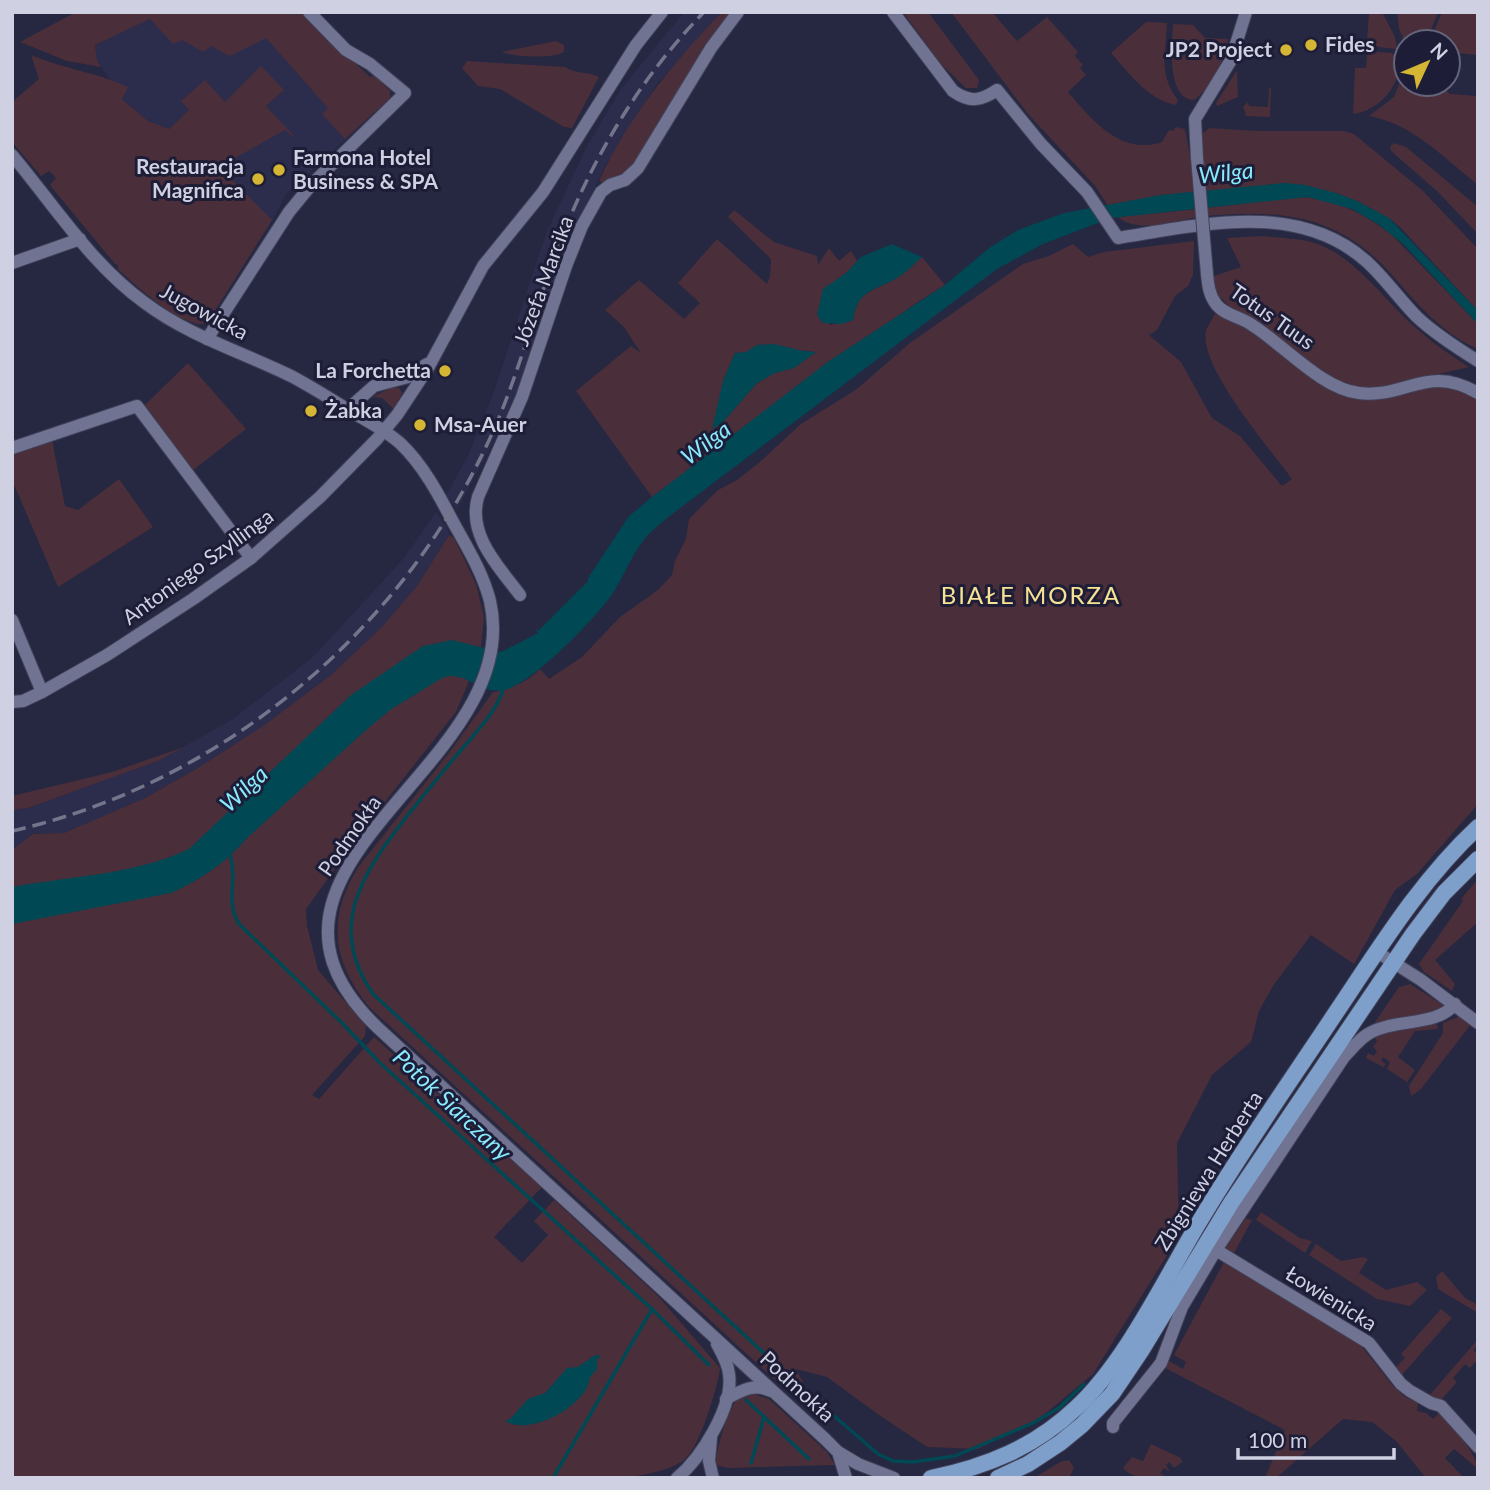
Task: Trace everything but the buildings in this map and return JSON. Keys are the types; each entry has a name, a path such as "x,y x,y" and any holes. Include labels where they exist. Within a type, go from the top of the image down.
{"main road":[{"name":"Zbigniewa Herberta","path":"931,1478 979,1466 1023,1447 1058,1424 1095,1388 1132,1336 1233,1168 1377,952 1423,886 1478,827"},
{"name":"Zbigniewa Herberta","path":"998,1478 1028,1464 1060,1443 1112,1394 1231,1203 1393,962 1437,902 1478,859"}],"street":[{"path":"207,339 289,212 312,184 405,93 370,64 346,50 309,12"},
{"name":"Józefa Marcika","path":"383,431 409,398 483,265 543,192 636,45 662,12"},
{"name":"Józefa Marcika","path":"484,546 476,514 478,497 522,397 582,226 601,192 625,180 638,168 710,48 738,12"},
{"path":"892,12 953,91 961,97 974,100 984,98 997,90 1035,138 1094,201 1118,238 1213,224 1251,222 1286,224 1316,232 1359,255 1424,323 1478,361"},
{"name":"Totus Tuus","path":"1246,12 1231,60 1195,120 1209,292 1219,307 1254,326 1342,389 1371,394 1437,380 1459,382 1478,393"},
{"name":"Jugowicka","path":"12,155 101,264 142,302 207,339 292,377 383,431"},
{"path":"12,263 80,239"},
{"name":"Józefa Marcika","path":"348,410 374,386 385,381 398,380 417,371 434,356"},
{"path":"398,380 404,385 409,398"},
{"path":"12,448 137,406 251,558"},
{"name":"Podmokła","path":"383,431 402,445 424,473 470,553 490,602 494,641 489,664 475,696 454,732 355,856 337,885 327,933 336,972 360,1011 838,1452 846,1478"},
{"name":"Antoniego Szyllinga","path":"12,702 23,701 42,692 107,655 251,558 320,497 383,431"},
{"path":"470,553 484,546 520,595"},
{"path":"12,620 42,692"},
{"path":"1377,952 1455,1004 1478,1023"},
{"path":"1113,1427 1113,1423 1161,1363 1182,1307 1216,1250 1344,1058 1359,1040 1384,1026 1440,1017 1449,1012 1455,1004"},
{"name":"Łowienicka","path":"1216,1250 1369,1343 1401,1384 1441,1406 1478,1447"},
{"name":"Podmokła","path":"677,1478 690,1467 712,1434 730,1387 729,1373 722,1353 709,1332"},
{"path":"726,1399 749,1387 763,1388 778,1394"},
{"path":"712,1434 709,1461 713,1478"},
{"path":"838,1452 858,1464 894,1478"}],"shaded area":[{"path":"76,12 302,12 370,77 375,76 390,91 390,98 345,139 322,114 328,108 266,38 230,56 211,46 203,52 182,40 173,44 150,19 95,45 101,67 67,61 20,42"},
{"path":"164,12 302,12 348,58 370,77 375,76 390,91 390,98 286,194 210,319 198,325 173,313 118,269 212,169 169,129 148,121 122,99 97,60 95,45"},
{"path":"684,12 722,12 657,84 621,139 613,157 607,162 580,219 519,394 457,510 446,495 467,458 492,397 547,231 588,144 621,89"},
{"path":"722,12 733,12 640,161 622,177 604,183 599,181 624,135 653,92"},
{"path":"903,12 928,12 979,80 977,88 966,88 941,64"},
{"path":"951,12 992,12 1017,41 1047,17 1078,52 1075,56 1083,65 1080,68 1086,75 1068,92 1097,124 1121,140 1147,145 1162,142 1169,130 1173,131 1176,127 1185,129 1194,192 1161,195 1108,206 1096,187 1028,114"},
{"path":"1369,12 1382,12 1392,31 1392,48 1367,42"},
{"path":"1397,12 1438,12 1432,28 1399,28"},
{"path":"1442,12 1478,12 1478,55 1462,54 1462,28 1436,28"},
{"path":"1146,22 1167,23 1165,72 1178,100 1176,105 1148,92 1111,53"},
{"path":"1173,24 1193,25 1205,38 1228,39 1216,72 1194,100 1185,97 1175,80 1172,55"},
{"path":"556,41 564,45 564,52 551,56 502,52"},
{"path":"1378,52 1392,54 1392,88 1380,102 1363,112 1353,114 1355,68 1366,68 1367,55"},
{"path":"31,55 128,87 122,99 148,121 169,129 189,110 181,101 205,80 225,102 261,66 284,90 266,106 294,136 285,130 228,162 224,161 219,167 272,220 207,323 198,324 173,313 147,295 118,269 118,265 50,185 56,178 49,171 41,176 12,142 12,102 39,79"},
{"path":"467,61 565,67 599,77 572,128 564,127 500,89 478,86 462,68"},
{"path":"1237,70 1238,97 1217,106 1216,103"},
{"path":"1269,88 1270,117 1246,116 1243,107 1248,102 1249,106 1268,107"},
{"path":"1478,96 1478,185 1414,134 1385,120 1369,116 1393,98"},
{"path":"1209,128 1344,131 1354,134 1423,191 1478,249 1478,311 1401,228 1389,218 1357,201 1336,193 1285,183 1204,192 1202,134"},
{"path":"1394,143 1406,147 1478,207 1478,234 1437,191 1391,151 1390,147"},
{"path":"1285,183 1336,193 1389,218 1478,311 1478,324 1403,244 1378,224 1352,209 1308,197 1111,218 1043,244 997,269 667,518 639,547 611,596 591,620 548,662 520,683 499,691 458,677 442,678 390,710 230,855 212,870 182,888 171,893 12,924 12,887 124,870 168,858 189,849 351,695 423,646 452,640 501,652 538,633 536,629 539,630 588,581 629,516 829,361 945,285 989,248 1018,230 1064,213 1161,195"},
{"path":"1297,197 1323,200 1348,208 1393,236 1478,324 1478,349 1453,335 1431,317 1373,256 1331,228 1285,216 1206,216 1206,208"},
{"path":"1197,209 1198,217 1156,225 1136,225 1118,217"},
{"path":"734,210 774,242 817,256 818,265 829,248 839,261 851,251 858,262 846,273 829,325 853,320 855,310 864,296 900,276 922,257 945,285 915,304 652,497 576,391 631,346 641,353 624,327 605,310 639,280 684,319 700,303 678,283 717,239 767,284 771,259 728,217","holes":["790,349 815,352 794,368 775,373 757,383 722,423 723,381 735,353"]},
{"path":"1262,236 1306,241 1332,251 1364,276 1418,329 1469,367 1381,387 1354,388 1338,383 1234,311 1214,291 1211,277 1241,267 1227,238"},
{"path":"1194,241 1193,275 1188,286 1175,296 1157,330 1149,335 1181,362 1212,418 1240,436 1282,486 1292,479 1253,429 1213,365 1206,331 1216,312 1224,318 1241,323 1327,386 1413,390 1444,386 1458,389 1478,399 1478,804 1417,874 1395,890 1354,964 1311,935 1273,986 1259,1011 1251,1042 1212,1075 1177,1143 1179,1236 1093,1374 1040,1418 978,1449 927,1447 827,1377 796,1369 803,1382 802,1387 818,1402 814,1406 784,1388 369,1007 347,972 338,938 338,921 342,903 359,866 449,753 493,692 518,684 540,669 549,679 582,657 620,617 658,590 672,575 675,561 686,539 689,519 718,490 737,480 761,461 801,424 857,389 910,343 1023,264 1049,256 1073,244 1088,257 1104,252"},
{"path":"892,244 922,257 900,276 864,296 855,310 853,320 842,324 823,323 817,315 823,289 846,273 861,257"},
{"path":"774,344 816,352 794,368 775,373 757,383 722,423 712,429 723,381 735,353 746,352 757,345"},
{"path":"188,363 246,429 193,470 145,405"},
{"path":"393,387 399,388 402,393 394,409 382,398 372,397"},
{"path":"52,440 65,506 78,510 119,479 153,527 58,587 12,480 12,455"},
{"path":"436,512 447,527 449,535 417,586 382,627 331,675 267,724 145,798 64,833 33,834 12,850 12,810 28,808 158,761 233,719 314,656 404,558"},
{"path":"449,535 454,538 476,584 484,617 481,646 456,712 365,827 306,909 307,926 318,970 366,1026 365,1036 312,1095 319,1099 374,1037 542,1187 494,1237 522,1263 548,1235 534,1221 554,1200 658,1296 720,1368 712,1403 696,1444 690,1454 678,1464 626,1478 12,1478 12,850 33,834 64,833 145,798 266,724 331,675 382,627 417,586"},
{"path":"184,747 158,761 28,808 12,810 12,796 112,772"},
{"path":"1478,879 1478,922 1435,960 1455,984 1452,991 1424,972 1419,964 1463,901 1461,899"},
{"path":"1410,984 1445,1009 1374,1024 1399,987"},
{"path":"1465,1017 1472,1023 1420,1090 1411,1096 1409,1086 1443,1033 1443,1023"},
{"path":"1437,1024 1438,1029 1415,1031 1398,1057 1415,1070 1407,1082 1387,1069 1390,1062 1383,1057 1381,1061 1386,1064 1383,1067 1366,1058 1368,1053 1374,1056 1377,1051 1373,1047 1377,1041 1373,1036 1390,1029"},
{"path":"1261,1212 1300,1238 1312,1241 1305,1253 1256,1220"},
{"path":"1246,1218 1252,1220 1233,1255 1224,1250"},
{"path":"1316,1244 1341,1261 1363,1257 1368,1259 1359,1273 1386,1290 1417,1282 1427,1290 1410,1306 1377,1299 1309,1255"},
{"path":"1225,1260 1359,1343 1393,1386 1405,1397 1418,1403 1417,1411 1426,1413 1433,1419 1442,1410 1469,1448 1478,1469 1454,1449 1445,1458 1464,1478 1426,1478 1396,1441 1372,1422 1343,1419 1276,1478 1265,1478 1285,1430 1165,1368 1169,1361 1183,1369 1186,1362 1174,1355"},
{"path":"1442,1271 1465,1298 1478,1305 1478,1313 1438,1289 1436,1277"},
{"path":"1441,1309 1452,1318 1401,1376 1395,1368 1405,1358 1401,1354"},
{"path":"1478,1339 1478,1345 1473,1350 1478,1354 1478,1359 1470,1368 1465,1364 1453,1378 1457,1382 1441,1400 1430,1395"},
{"path":"595,1355 601,1356 597,1360 597,1369 590,1377 587,1388 569,1407 556,1416 529,1425 516,1425 505,1421 528,1399 545,1393 567,1368 578,1367"},
{"path":"753,1394 769,1399 827,1452 835,1465 728,1468 716,1465 723,1431 733,1405 740,1398"},
{"path":"1151,1444 1181,1458 1182,1462 1174,1468 1169,1462 1166,1465 1170,1472 1164,1468 1160,1473 1167,1478 1132,1475 1123,1468 1132,1457 1143,1461"},
{"path":"1069,1460 1074,1468 1069,1478 1034,1478 1060,1462"}],"waterway":[{"path":"504,687 486,720 388,841 363,882 351,924 352,947 359,970 373,994 801,1387"},
{"name":"Potok Siarczany","path":"229,853 233,871 233,908 240,925 379,1062 652,1309 709,1365"},
{"path":"553,1478 652,1309"},
{"path":"810,1395 878,1454 893,1461 913,1462 955,1456 1033,1423 1059,1408 1084,1384"},
{"name":"Potok Siarczany","path":"746,1400 809,1459"},
{"path":"751,1463 764,1417"}],"railway":[{"path":"12,831 91,808 167,775 238,733 304,683 363,626 416,563 461,494 498,420 563,234 590,174 641,89 660,62 704,12"}],"place":[{"name":"Fides","path":"1311,45"},
{"name":"JP2 Project","path":"1286,50"},
{"name":"Farmona Hotel Business & SPA","path":"279,170"},
{"name":"Restauracja Magnifica","path":"258,179"},
{"name":"La Forchetta","path":"445,371"},
{"name":"Żabka","path":"311,411"},
{"name":"Msa-Auer","path":"420,425"}],"district":[{"name":"BIAŁE MORZA","path":"1031,596"}],"water label":[{"name":"Wilga","path":"1226,173"},
{"name":"Wilga","path":"706,443"},
{"name":"Wilga","path":"244,789"}]}
